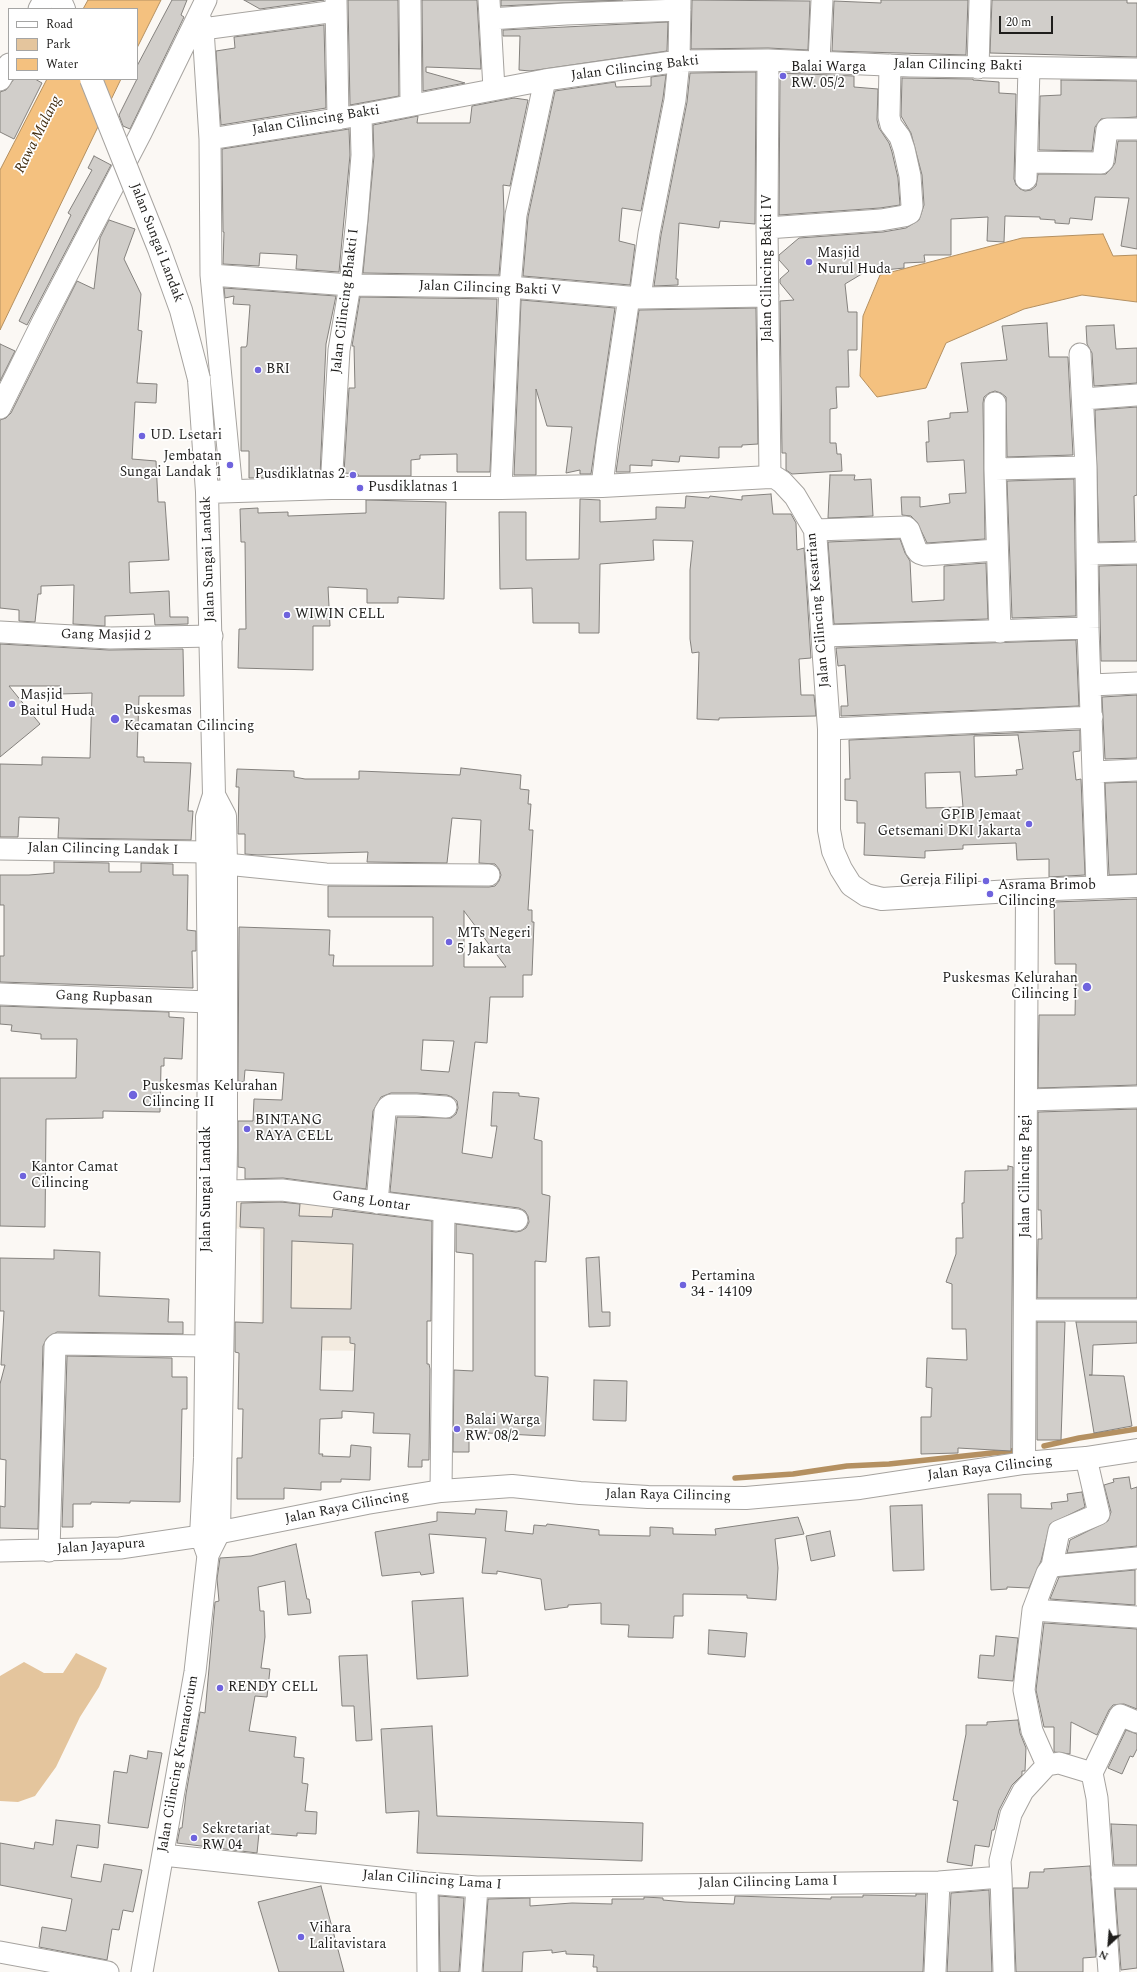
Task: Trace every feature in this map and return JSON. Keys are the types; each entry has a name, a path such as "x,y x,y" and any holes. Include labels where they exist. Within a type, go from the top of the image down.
{"street":[{"path":"410,0 411,105"},
{"path":"819,61 822,0"},
{"path":"978,68 980,0"},
{"path":"494,89 490,10 566,14 680,5 675,100 607,444 602,486"},
{"path":"203,14 336,6 338,119"},
{"path":"203,14 210,139 212,275 232,491"},
{"path":"0,408 43,321 203,14"},
{"name":"Jalan Cilincing Bakti","path":"210,139 361,115 545,80 678,61 768,60 978,68 1137,69"},
{"name":"Jalan Cilincing Bakti IV","path":"768,60 767,228 770,477"},
{"path":"767,228 881,220 904,216 910,213 912,206 910,176 900,137 895,132 889,117 890,65"},
{"path":"0,80 8,66"},
{"path":"1029,68 1026,170 1101,163 1103,161 1107,129 1137,129"},
{"name":"Jalan Sungai Landak","path":"91,80 179,303 199,379 207,492 212,636 214,796 207,817 209,1002 217,1117 225,1191 210,1541"},
{"path":"501,488 510,287 516,215 545,80"},
{"name":"Jalan Cilincing Bhakti I","path":"330,488 339,350 350,285 362,155 361,115"},
{"name":"Jalan Cilincing Bakti V","path":"212,275 350,285 510,287 635,298 768,296"},
{"path":"1080,354 1086,467 1088,628 1097,887"},
{"path":"1083,399 1137,395"},
{"path":"996,403 995,469 1000,632"},
{"path":"995,469 1086,467"},
{"path":"207,492 330,488 501,488 602,486 770,477"},
{"name":"Jalan Cilincing Kesatrian","path":"770,477 782,482 788,488 814,530 829,729 829,830 833,851 841,869 851,884 866,895 882,899 1027,890 1137,886"},
{"path":"814,530 906,527 909,530 916,549 919,553 925,555 998,550"},
{"path":"1088,554 1137,553"},
{"path":"823,636 1000,632 1088,628"},
{"name":"Gang Masjid 2","path":"0,632 110,638 212,636"},
{"path":"1091,685 1137,683"},
{"path":"829,729 1092,718"},
{"path":"1093,772 1137,770"},
{"name":"Jalan Sungai Landak","path":"210,1541 206,1346 217,1117 226,864 225,816 214,796"},
{"name":"Jalan Cilincing Landak I","path":"0,849 207,852"},
{"path":"226,864 326,874 489,875"},
{"name":"Jalan Cilincing Pagi","path":"1024,1463 1027,890"},
{"name":"Gang Rupbasan","path":"0,994 209,1002"},
{"path":"1026,1100 1137,1097"},
{"path":"377,1204 385,1112 388,1107 391,1105 446,1107"},
{"name":"Gang Lontar","path":"225,1191 282,1190 377,1204 518,1220"},
{"path":"441,1490 444,1211"},
{"path":"1025,1310 1137,1310"},
{"path":"49,1551 55,1346 57,1344 206,1346"},
{"name":"Jalan Raya Cilincing","path":"210,1541 367,1503 441,1490 512,1486 580,1493 648,1497 746,1498 890,1484 937,1475 1024,1463 1086,1458 1137,1450"},
{"path":"1047,1765 1032,1731 1024,1690 1033,1610 1046,1573 1052,1566 1059,1531 1099,1514 1086,1458"},
{"name":"Jalan Jayapura","path":"0,1551 49,1551 120,1548 210,1541"},
{"name":"Jalan Cilincing Krematorium","path":"142,1972 195,1672 210,1541"},
{"path":"1052,1566 1137,1558"},
{"path":"1033,1610 1137,1617"},
{"path":"1109,1972 1098,1798 1092,1773 1120,1715 1137,1722"},
{"path":"1004,1972 1000,1861 1011,1814 1023,1792 1047,1765 1059,1763 1092,1773"},
{"name":"Jalan Cilincing Lama I","path":"163,1855 427,1884 477,1887 939,1882 1001,1877"},
{"path":"1102,1877 1137,1877"},
{"path":"936,1972 939,1882"},
{"path":"427,1884 428,1972"},
{"path":"471,1972 477,1887"},
{"path":"0,1952 108,1972"}],"shaded area":[{"path":"228,1194 394,1208 387,1351 261,1350 260,1230 227,1228"}],"green space":[{"path":"76,1653 107,1668 99,1687 80,1717 56,1767 35,1796 18,1802 0,1801 0,1676 24,1662 44,1673 63,1673"}],"water":[{"path":"88,0 161,0 138,46 138,8 84,8"},
{"name":"Rawa Malang","path":"46,80 121,80 0,330 0,170"},
{"path":"1103,234 1113,256 1137,255 1137,302 1082,295 1024,309 946,343 926,388 877,397 860,376 863,316 880,275 1022,238"}],"building":[{"path":"172,0 187,0 181,15 184,17 130,129 123,126 119,115 136,80 138,80 138,64"},
{"path":"244,0 324,0 260,9"},
{"path":"348,0 398,0 399,96 350,105"},
{"path":"422,0 477,0 481,69 426,67 426,72 465,83 423,91"},
{"path":"501,0 623,0 501,6"},
{"path":"692,0 810,1 808,50 768,48 691,49"},
{"path":"881,0 968,0 966,55 832,51 834,1 881,3"},
{"path":"992,0 1127,0 1127,3 1137,3 1137,57 990,53"},
{"path":"668,22 667,51 530,71 519,70 520,36 503,36 503,30"},
{"path":"324,25 326,108 221,125 216,51 235,48 234,37"},
{"path":"756,72 755,224 720,221 719,228 679,223 676,279 678,279 678,285 654,286 661,235 687,102 690,73"},
{"path":"780,73 854,76 854,87 878,89 877,120 879,128 889,143 892,152 898,178 900,205 880,208 779,215"},
{"path":"666,75 663,98 641,211 622,208 619,241 635,245 630,285 523,276 528,217 555,91 615,82 616,87 651,86 651,77"},
{"path":"902,78 973,79 999,82 999,93 1016,94 1014,179 1016,185 1025,191 1031,190 1036,186 1038,174 1106,174 1115,163 1118,141 1137,141 1137,249 1121,246 1129,198 1095,197 1092,220 1070,218 1069,224 1055,223 1055,220 1040,219 1040,217 1005,216 1004,242 987,241 988,217 951,219 951,255 924,255 925,262 904,263 904,268 865,272 845,284 848,312 857,312 857,350 848,350 849,387 836,387 837,408 830,409 830,443 836,443 837,454 841,454 842,471 792,474 786,470 786,453 782,453 780,301 794,300 780,283 780,279 789,271 779,260 779,255 799,238 883,232 906,228 919,220 924,205 922,175 911,133 901,116"},
{"path":"13,80 37,80 42,83 14,139 0,132 0,92 6,90"},
{"path":"1061,80 1137,81 1137,117 1101,119 1095,127 1092,151 1039,150 1040,96 1061,95"},
{"path":"514,98 528,100 510,186 503,185 504,213 499,275 363,273 374,156 373,125 418,116 417,123 470,123 472,106"},
{"path":"349,129 350,155 339,272 296,269 297,255 260,253 259,266 223,264 224,232 222,149"},
{"path":"94,156 111,165 27,325 19,321 71,215 68,213 92,170 88,168"},
{"path":"109,220 135,229 124,259 141,294 138,330 142,331 137,383 157,384 156,403 135,402 132,459 156,461 158,502 165,502 169,560 129,562 130,593 169,591 170,617 188,617 188,624 155,625 154,614 105,616 105,626 73,624 74,585 41,586 41,594 38,594 35,622 19,621 19,610 0,608 0,420 6,418 11,413 77,281 94,289 100,238"},
{"path":"224,288 336,296 326,344 320,476 249,478 249,451 241,451 241,347 246,347 247,345 250,305 233,304 234,296 225,298"},
{"path":"360,297 497,299 490,472 457,472 457,454 420,455 420,459 411,460 411,476 358,476 358,474 344,473 349,388 355,388 354,346 352,346"},
{"path":"521,300 615,308 591,474 580,474 580,470 566,473 572,427 547,426 536,389 536,475 514,475"},
{"path":"756,308 758,444 742,445 742,447 719,447 719,458 680,456 679,462 652,460 652,466 630,465 630,472 616,472 639,310"},
{"path":"1047,323 1049,357 1068,357 1073,455 1007,457 1006,397 995,391 989,393 984,397 983,403 985,539 927,543 917,522 911,516 902,515 901,497 920,497 920,507 950,503 949,494 966,493 964,460 927,462 926,442 929,442 928,421 950,418 950,413 968,412 961,363 1007,360 1002,326"},
{"path":"1114,325 1116,349 1137,348 1137,383 1094,386 1092,353 1087,344 1086,326"},
{"path":"0,344 15,351 0,381"},
{"path":"1137,407 1137,495 1134,496 1135,541 1099,542 1095,410"},
{"path":"830,475 855,475 854,480 871,479 873,516 828,518"},
{"path":"1074,479 1076,616 1012,618 1007,481"},
{"path":"771,494 773,514 791,514 796,523 797,550 804,548 811,658 799,659 801,695 814,695 816,716 719,718 719,720 697,719 699,652 692,653 690,639 690,570 693,541 653,540 654,560 600,564 599,633 579,633 579,623 533,623 532,588 500,589 499,512 526,512 526,560 579,559 580,499 600,500 600,522 656,519 656,507 685,508 686,496 709,498 710,496 742,500 742,496"},
{"path":"366,500 446,502 444,599 398,597 398,603 367,603 367,589 328,587 330,626 313,626 313,670 238,668 239,629 246,629 245,542 241,542 240,509 258,508 258,513 288,512 288,516 366,513"},
{"path":"900,539 905,553 910,561 912,602 944,600 944,566 986,563 988,619 834,624 828,542"},
{"path":"1137,565 1137,661 1101,661 1099,566"},
{"path":"1076,640 1079,706 841,716 841,706 848,706 845,665 838,666 836,648"},
{"path":"0,644 109,650 183,649 184,696 139,696 137,757 144,757 144,762 191,763 188,811 193,811 191,840 58,838 59,818 19,817 18,837 0,837 0,764 42,765 42,757 90,758 92,693 60,694 60,686 9,686 40,724 0,757"},
{"path":"1137,695 1137,758 1105,759 1102,697"},
{"path":"1080,730 1080,751 1073,752 1076,780 1081,779 1085,875 1049,877 1049,859 1017,860 1016,843 963,845 963,849 925,851 925,858 864,855 865,823 857,823 857,801 845,800 845,779 850,779 849,740","holes":["1018,735 1023,769 1016,770 1017,775 975,777 974,736","960,772 963,807 926,808 925,773"]},
{"path":"461,768 521,775 520,789 529,790 528,804 531,804 529,830 533,830 528,910 532,910 532,922 534,922 532,975 523,975 523,997 490,997 487,1043 475,1042 462,1153 492,1158 497,1126 491,1126 493,1092 519,1093 519,1096 539,1098 534,1139 542,1141 542,1194 550,1196 546,1262 535,1261 535,1376 548,1377 545,1436 469,1432 469,1452 453,1452 454,1370 473,1371 473,1254 456,1252 456,1224 516,1232 526,1228 529,1222 528,1216 525,1211 519,1208 390,1192 397,1117 451,1118 456,1114 458,1108 457,1101 447,1095 417,1093 391,1093 381,1097 373,1111 366,1189 283,1178 245,1179 245,1168 238,1167 238,1121 253,1121 254,1099 282,1100 284,1073 245,1070 244,1082 238,1081 239,927 330,930 329,955 334,955 333,966 433,966 433,917 328,917 328,886 489,887 495,886 501,875 495,864 479,863 481,820 452,818 447,863 367,862 368,852 258,855 245,854 245,834 238,834 239,787 236,787 237,769 294,771 294,777 305,779 359,779 359,771 460,775","holes":["464,911 506,967 464,967","423,1040 454,1041 449,1072 421,1070"]},
{"path":"1137,782 1137,874 1109,875 1105,783"},
{"path":"54,862 109,863 109,872 141,872 141,863 173,864 173,875 188,875 187,930 196,931 196,951 192,951 193,988 0,982 0,956 4,956 4,905 0,905 0,875 54,873"},
{"path":"1137,899 1137,1085 1038,1088 1039,1015 1075,1015 1076,964 1055,964 1054,902"},
{"path":"0,1006 169,1012 169,1017 184,1018 182,1059 164,1058 164,1066 161,1066 160,1112 103,1111 103,1118 46,1119 45,1227 0,1226 0,1078 76,1078 77,1039 41,1039 41,1034 11,1031 12,1025 0,1024"},
{"path":"1137,1109 1137,1298 1037,1298 1038,1239 1042,1239 1041,1210 1038,1210 1038,1112"},
{"path":"1008,1166 1013,1167 1011,1451 958,1448 958,1453 921,1454 921,1417 931,1417 932,1388 926,1387 927,1358 967,1360 966,1329 952,1329 952,1284 946,1282 956,1254 956,1238 963,1238 962,1203 964,1203 965,1171 1008,1170"},
{"path":"281,1202 300,1204 299,1216 332,1217 333,1209 432,1221 431,1321 427,1321 427,1364 429,1364 430,1369 429,1460 422,1460 422,1467 408,1467 410,1434 373,1433 374,1413 342,1411 342,1418 320,1419 319,1454 323,1454 322,1456 350,1457 351,1445 371,1447 370,1480 341,1479 341,1482 321,1482 321,1490 284,1488 284,1499 237,1499 237,1458 242,1458 243,1409 238,1409 239,1353 235,1352 235,1322 263,1323 264,1228 240,1227 241,1203","holes":["292,1241 353,1244 351,1309 291,1308","322,1337 350,1337 350,1343 355,1344 353,1391 320,1390"]},
{"path":"54,1250 100,1252 99,1296 169,1299 168,1322 183,1322 183,1334 57,1332 47,1338 43,1346 38,1529 0,1528 0,1506 5,1507 6,1460 0,1459 0,1384 5,1365 1,1365 4,1311 0,1311 0,1258 54,1259"},
{"path":"599,1257 602,1312 610,1312 610,1326 589,1327 586,1258"},
{"path":"1037,1322 1065,1322 1061,1440 1037,1440"},
{"path":"1076,1322 1137,1322 1137,1343 1093,1345 1092,1375 1089,1375 1124,1376 1132,1426 1094,1433"},
{"path":"67,1356 172,1358 172,1377 187,1377 187,1409 182,1409 180,1502 130,1501 130,1503 91,1502 91,1504 73,1504 73,1527 62,1527"},
{"path":"594,1380 627,1381 626,1421 593,1420"},
{"path":"1129,1477 1131,1489 1137,1487 1137,1546 1067,1553 1070,1540 1108,1521 1111,1512 1104,1485 1114,1482 1113,1479"},
{"path":"1082,1492 1085,1507 1050,1524 1041,1561 1029,1588 1007,1587 1007,1589 991,1590 988,1494 1021,1494 1021,1508 1052,1509 1051,1503 1068,1501 1067,1494"},
{"path":"922,1505 924,1570 893,1571 890,1506"},
{"path":"476,1509 507,1511 505,1531 533,1534 534,1525 546,1526 547,1524 599,1530 599,1535 650,1536 650,1527 673,1528 673,1534 716,1535 715,1529 798,1517 804,1534 775,1539 778,1568 776,1600 747,1598 747,1595 683,1594 683,1616 674,1616 673,1638 628,1637 629,1625 601,1624 601,1603 568,1605 568,1607 545,1610 541,1579 497,1571 497,1574 482,1573 486,1538 429,1534 434,1573 421,1575 420,1572 382,1576 375,1532 437,1521 437,1512 475,1514"},
{"path":"830,1531 835,1556 811,1561 806,1536"},
{"path":"296,1544 311,1613 288,1615 285,1581 258,1587 260,1611 264,1611 265,1637 261,1668 270,1669 267,1697 255,1696 249,1731 296,1737 294,1757 304,1758 302,1783 308,1784 305,1811 317,1812 316,1834 297,1833 297,1836 259,1833 257,1853 177,1843 180,1828 182,1828 186,1794 200,1712 205,1713 215,1602 219,1601 217,1579 220,1558 251,1556"},
{"path":"1135,1570 1135,1605 1050,1599 1059,1577"},
{"path":"463,1598 468,1676 417,1679 412,1601"},
{"path":"1044,1623 1137,1629 1137,1709 1124,1704 1113,1705 1097,1735 1071,1722 1070,1754 1054,1752 1054,1727 1044,1727 1036,1690"},
{"path":"709,1630 747,1633 745,1657 708,1654"},
{"path":"996,1636 1018,1638 1013,1681 978,1678 980,1655 994,1656"},
{"path":"367,1655 372,1740 356,1741 354,1706 342,1706 339,1656"},
{"path":"1018,1720 1020,1733 1026,1748 1025,1771 1022,1771 1022,1775 1012,1785 999,1810 994,1830 992,1830 989,1847 975,1845 972,1866 947,1862 958,1801 953,1800 966,1734 966,1725 987,1725 987,1722"},
{"path":"432,1726 437,1816 643,1823 642,1861 417,1853 419,1811 386,1813 381,1729"},
{"path":"1126,1730 1137,1734 1137,1749 1133,1757 1130,1756 1122,1774 1108,1768"},
{"path":"148,1751 162,1753 148,1828 108,1823 114,1771 127,1773 130,1755 147,1759"},
{"path":"56,1820 100,1825 98,1848 77,1845 71,1877 101,1882 104,1864 142,1870 133,1912 123,1910 119,1930 112,1929 107,1960 39,1947 42,1927 66,1931 72,1899 0,1885 0,1843 34,1849 35,1842 53,1845"},
{"path":"1111,1824 1137,1825 1137,1865 1114,1865"},
{"path":"1090,1866 1096,1957 1083,1958 1083,1972 1016,1972 1013,1888 1028,1888 1030,1872 1044,1872 1044,1869"},
{"name":"Vihara Lalitavistara","path":"321,1886 344,1972 279,1972 258,1902"},
{"path":"1115,1889 1137,1889 1137,1968 1121,1970"},
{"path":"989,1890 992,1972 947,1972 951,1893"},
{"path":"916,1894 926,1894 923,1972 597,1972 597,1967 593,1967 594,1955 566,1954 566,1951 552,1953 552,1950 523,1952 522,1972 483,1972 488,1899 530,1898 530,1906 572,1903 612,1904 612,1899 644,1899 644,1897 663,1898 663,1900 685,1902 734,1904 735,1896 831,1899 831,1897 863,1897 863,1895 916,1896"},
{"path":"439,1896 464,1898 459,1972 440,1972"}],"waterway":[{"path":"1044,1446 1079,1438 1137,1429"},
{"path":"735,1478 793,1474 847,1466 889,1464 1020,1450"}],"place":[{"name":"Balai Warga RW. 05/2","path":"783,76"},
{"name":"Masjid Nurul Huda","path":"809,262"},
{"name":"BRI","path":"258,370"},
{"name":"UD. Lsetari","path":"142,436"},
{"name":"Jembatan Sungai Landak 1","path":"230,465"},
{"name":"Pusdiklatnas 2","path":"353,475"},
{"name":"Pusdiklatnas 1","path":"360,488"},
{"name":"WIWIN CELL","path":"287,615"},
{"name":"Masjid Baitul Huda","path":"12,704"},
{"name":"Puskesmas Kecamatan Cilincing","path":"115,719"},
{"name":"GPIB Jemaat Getsemani DKI Jakarta","path":"1029,824"},
{"name":"Gereja Filipi","path":"986,881"},
{"name":"Asrama Brimob Cilincing","path":"990,894"},
{"name":"MTs Negeri 5 Jakarta","path":"449,942"},
{"name":"Puskesmas Kelurahan Cilincing I","path":"1087,987"},
{"name":"Puskesmas Kelurahan Cilincing II","path":"133,1095"},
{"name":"BINTANG RAYA CELL","path":"247,1129"},
{"name":"Kantor Camat Cilincing","path":"23,1176"},
{"name":"Pertamina 34 - 14109","path":"683,1285"},
{"name":"Balai Warga RW. 08/2","path":"457,1429"},
{"name":"RENDY CELL","path":"220,1688"},
{"name":"Sekretariat RW 04","path":"194,1838"},
{"name":"Vihara Lalitavistara","path":"301,1937"}]}
